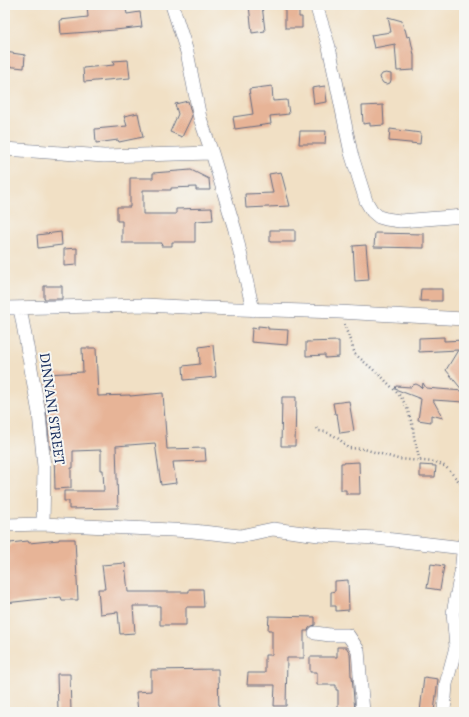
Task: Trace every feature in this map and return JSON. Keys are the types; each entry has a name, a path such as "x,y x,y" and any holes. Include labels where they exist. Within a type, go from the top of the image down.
{"street":[{"path":"172,5 187,52 200,118 235,230 253,310"},
{"path":"316,5 329,47 351,153 366,201 372,211 379,217 400,221 464,216"},
{"path":"5,149 104,156 212,153"},
{"path":"5,308 144,305 340,312 464,320"},
{"name":"DINNANI STREET","path":"20,308 39,413 44,467 43,524"},
{"path":"5,525 43,524 193,531 240,536 273,529 319,535 376,538 464,546 461,573 453,613 456,647 446,684 444,712"},
{"path":"315,633 348,635 358,650 363,712"}],"path":[{"path":"340,312 355,354 383,378 401,397 407,408 413,427 420,461"},
{"path":"317,428 320,431 325,431 341,439 348,448 364,449 398,459 436,462 446,467 464,487"}],"building":[{"path":"87,5 125,5 127,14 140,12 142,27 61,34 60,20 88,17"},
{"path":"249,5 262,5 265,31 252,33"},
{"path":"285,5 299,5 299,17 302,17 302,28 285,28"},
{"path":"388,17 402,21 407,37 410,36 414,55 414,70 397,71 395,44 374,48 371,35 391,32"},
{"path":"5,52 25,55 24,68 5,66"},
{"path":"128,60 130,78 84,82 83,68 114,65 113,61"},
{"path":"382,74 391,74 391,80 390,83 386,84 383,83 380,77"},
{"path":"272,86 273,101 287,100 289,114 270,116 271,124 235,129 233,117 253,114 249,89"},
{"path":"325,86 327,102 314,104 312,88"},
{"path":"188,101 192,116 182,137 170,132 178,114 175,104"},
{"path":"383,105 384,125 370,126 370,123 363,124 362,106"},
{"path":"138,113 143,137 119,142 118,140 96,143 95,129 127,126 124,116"},
{"path":"390,129 421,133 420,144 389,141"},
{"path":"300,131 326,131 325,144 299,144"},
{"path":"191,170 209,179 210,190 196,190 196,187 171,188 171,190 143,190 143,214 176,214 176,209 212,208 213,220 195,222 195,242 172,242 172,246 161,246 162,243 122,243 122,221 117,221 117,207 130,207 130,178 153,178 153,173"},
{"path":"281,172 290,206 246,208 245,194 273,193 269,174"},
{"path":"270,230 295,230 295,242 270,242"},
{"path":"61,232 62,245 38,248 37,235"},
{"path":"375,233 424,234 424,248 374,247"},
{"path":"366,245 369,280 355,281 353,246"},
{"path":"77,248 77,265 64,266 64,249"},
{"path":"44,286 62,286 62,299 44,299"},
{"path":"421,289 442,289 442,301 420,301"},
{"path":"258,326 268,327 268,329 288,330 287,345 251,342 252,328 258,329"},
{"path":"444,337 444,341 464,340 464,402 433,400 443,418 431,415 431,422 418,420 421,399 395,389 396,386 411,387 416,384 422,388 423,383 426,388 463,391 446,370 458,350 419,352 419,338"},
{"path":"339,341 339,357 325,358 325,355 306,356 306,342"},
{"path":"213,345 216,377 184,380 183,366 200,364 199,347"},
{"path":"82,348 96,348 98,396 130,396 163,393 167,449 205,448 206,461 173,462 176,483 161,485 155,443 116,446 118,508 69,509 69,501 64,501 64,491 104,491 103,470 101,470 101,450 73,451 71,488 55,489 54,450 50,449 46,409 46,374 83,372"},
{"path":"282,397 296,397 295,446 281,446"},
{"path":"349,401 354,431 340,433 337,414 335,414 333,403"},
{"path":"359,462 360,494 346,494 346,490 341,490 341,463"},
{"path":"420,465 436,466 435,477 420,477"},
{"path":"59,539 75,539 78,600 62,600 61,597 5,603 5,546 10,545 10,543 28,541 29,543"},
{"path":"125,563 128,592 189,592 189,589 203,589 204,607 186,607 186,625 160,625 160,606 133,606 135,633 120,634 118,612 100,614 98,589 105,589 102,565"},
{"path":"431,564 444,566 440,590 427,588"},
{"path":"348,580 349,610 336,611 336,606 331,606 331,592 335,591 335,581"},
{"path":"269,616 315,617 315,625 309,628 308,631 304,631 304,658 287,658 286,706 274,706 275,685 247,685 248,673 265,673 265,655 272,655 272,630 268,630"},
{"path":"337,647 346,647 350,653 355,711 338,711 338,690 336,690 336,685 317,685 317,672 310,672 310,657 337,657"},
{"path":"218,669 219,712 138,712 136,692 151,691 151,670"},
{"path":"57,674 70,674 71,712 58,712"},
{"path":"424,677 438,679 434,712 420,712"}]}
